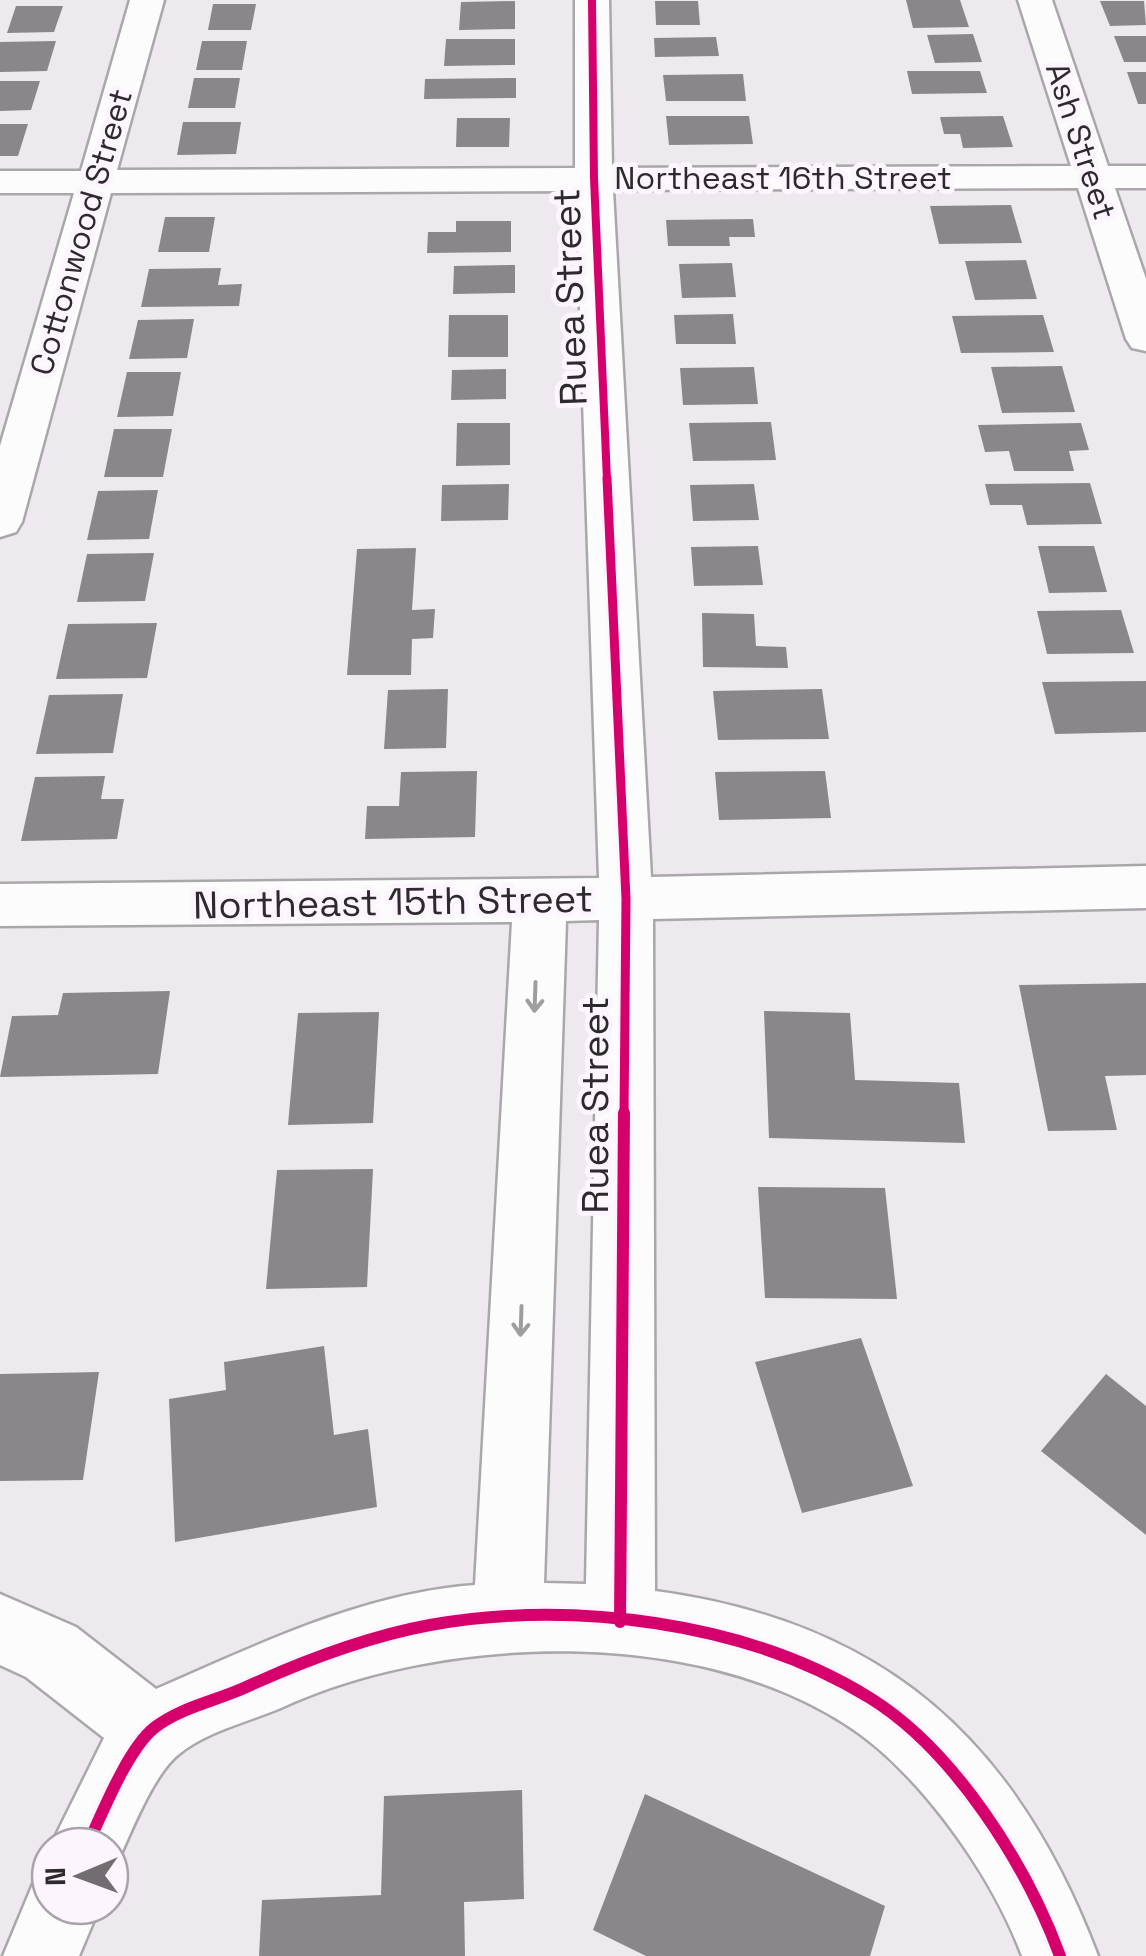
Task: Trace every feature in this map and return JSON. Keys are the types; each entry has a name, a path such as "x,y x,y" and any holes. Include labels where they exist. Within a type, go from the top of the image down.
{"street":[{"name":"Cottonwood Street","path":"0,522 27,414 98,181 147,0"},
{"name":"Ruea Street","path":"592,0 594,178 626,898 620,1622"},
{"name":"Ash Street","path":"1035,0 1146,339"},
{"name":"Northeast 16th Street","path":"0,182 1146,176"},
{"name":"Northeast 15th Street","path":"0,905 1146,887"},
{"name":"Ruea Street","path":"508,1618 540,899"},
{"path":"99,1826 151,1730 291,1666 458,1621 508,1618 620,1622 755,1646 815,1668 873,1699 918,1735 983,1817 1036,1900 1060,1956"},
{"path":"0,1629 51,1652 151,1730"},
{"path":"41,1956 54,1926"}],"building":[{"path":"906,0 960,0 969,27 913,28"},
{"path":"515,1 515,29 459,30 461,2"},
{"path":"655,1 698,1 700,25 656,25"},
{"path":"1100,1 1144,1 1146,25 1110,26"},
{"path":"213,4 256,4 251,30 208,30"},
{"path":"16,6 63,6 54,32 7,33"},
{"path":"973,34 982,62 935,63 927,35"},
{"path":"1114,36 1146,36 1146,62 1124,62"},
{"path":"716,37 719,56 655,57 654,38"},
{"path":"446,39 515,39 515,65 444,66"},
{"path":"56,41 47,71 0,72 0,42"},
{"path":"202,41 247,41 242,70 196,70"},
{"path":"907,71 980,71 987,93 912,94"},
{"path":"1127,72 1146,72 1146,104 1138,104"},
{"path":"743,74 746,101 666,101 663,75"},
{"path":"194,78 240,78 235,108 188,108"},
{"path":"516,78 516,98 424,99 425,79"},
{"path":"0,81 40,81 31,110 0,111"},
{"path":"666,116 749,116 753,144 669,145"},
{"path":"1003,116 1013,147 963,148 960,134 944,134 940,117"},
{"path":"457,118 510,118 509,147 456,147"},
{"path":"183,122 241,122 236,154 177,155"},
{"path":"0,124 28,124 18,156 0,156"},
{"path":"1011,205 1022,243 939,244 930,206"},
{"path":"165,217 215,217 209,252 158,252"},
{"path":"753,219 755,237 729,237 730,246 668,246 666,220"},
{"path":"456,221 511,221 511,252 427,253 428,232 456,232"},
{"path":"1026,260 1037,299 975,300 965,261"},
{"path":"732,263 736,297 682,298 679,264"},
{"path":"515,265 515,293 453,294 454,266"},
{"path":"221,268 218,285 242,284 239,306 141,307 149,269"},
{"path":"733,314 736,344 676,344 674,315"},
{"path":"449,315 508,315 508,357 448,357"},
{"path":"1043,315 1054,352 961,353 952,316"},
{"path":"194,319 187,358 129,359 138,320"},
{"path":"1062,366 1075,412 1002,413 991,367"},
{"path":"754,367 758,404 683,405 680,368"},
{"path":"506,369 506,399 451,400 452,370"},
{"path":"127,372 181,372 173,416 117,417"},
{"path":"771,422 776,460 693,461 689,423"},
{"path":"457,423 510,423 510,465 456,466"},
{"path":"1081,423 1089,450 1069,451 1074,471 1014,471 1009,451 985,452 978,425"},
{"path":"114,429 172,429 163,477 104,477"},
{"path":"1090,483 1102,524 1027,525 1022,505 990,505 985,484"},
{"path":"509,484 508,520 441,521 442,485"},
{"path":"754,484 759,520 693,521 690,485"},
{"path":"158,490 149,539 87,540 98,491"},
{"path":"758,546 763,585 694,586 691,547"},
{"path":"1038,546 1094,546 1107,592 1049,593"},
{"path":"416,548 412,610 435,609 433,638 412,639 411,675 347,675 357,549"},
{"path":"154,553 145,601 77,602 87,554"},
{"path":"1121,610 1134,653 1047,654 1037,611"},
{"path":"702,613 754,614 756,646 786,647 788,668 703,667"},
{"path":"157,623 147,678 56,679 68,624"},
{"path":"1146,681 1146,732 1055,734 1042,682"},
{"path":"448,689 446,748 384,749 388,690"},
{"path":"822,689 829,739 718,740 713,691"},
{"path":"123,694 113,753 36,754 49,695"},
{"path":"477,771 475,837 365,839 367,806 399,806 401,772"},
{"path":"825,771 831,818 719,820 715,772"},
{"path":"105,776 101,799 124,799 117,839 21,841 35,777"},
{"path":"1146,983 1146,1075 1105,1076 1117,1130 1048,1131 1019,985"},
{"path":"170,991 158,1074 0,1077 12,1016 58,1015 63,993"},
{"path":"764,1011 850,1013 855,1080 959,1083 965,1143 769,1138"},
{"path":"379,1012 373,1123 288,1125 298,1013"},
{"path":"373,1169 367,1287 266,1289 277,1170"},
{"path":"758,1187 885,1188 897,1299 765,1298"},
{"path":"861,1338 913,1486 802,1513 755,1362"},
{"path":"324,1346 334,1435 368,1429 377,1507 175,1542 169,1399 226,1390 224,1362"},
{"path":"99,1372 83,1480 0,1481 0,1374"},
{"path":"1106,1374 1146,1406 1146,1535 1041,1451"},
{"path":"522,1790 524,1899 464,1902 465,1956 259,1956 262,1900 381,1895 384,1796"},
{"path":"645,1794 885,1906 870,1956 646,1956 593,1930"}],"cycle path":[{"path":"592,0 594,178 626,899 620,1622"},
{"path":"97,1826 139,1747 154,1728 318,1657 374,1638 460,1621 564,1617 671,1628 776,1654 825,1674 897,1718 955,1777 983,1813 1030,1888 1060,1956"}]}
